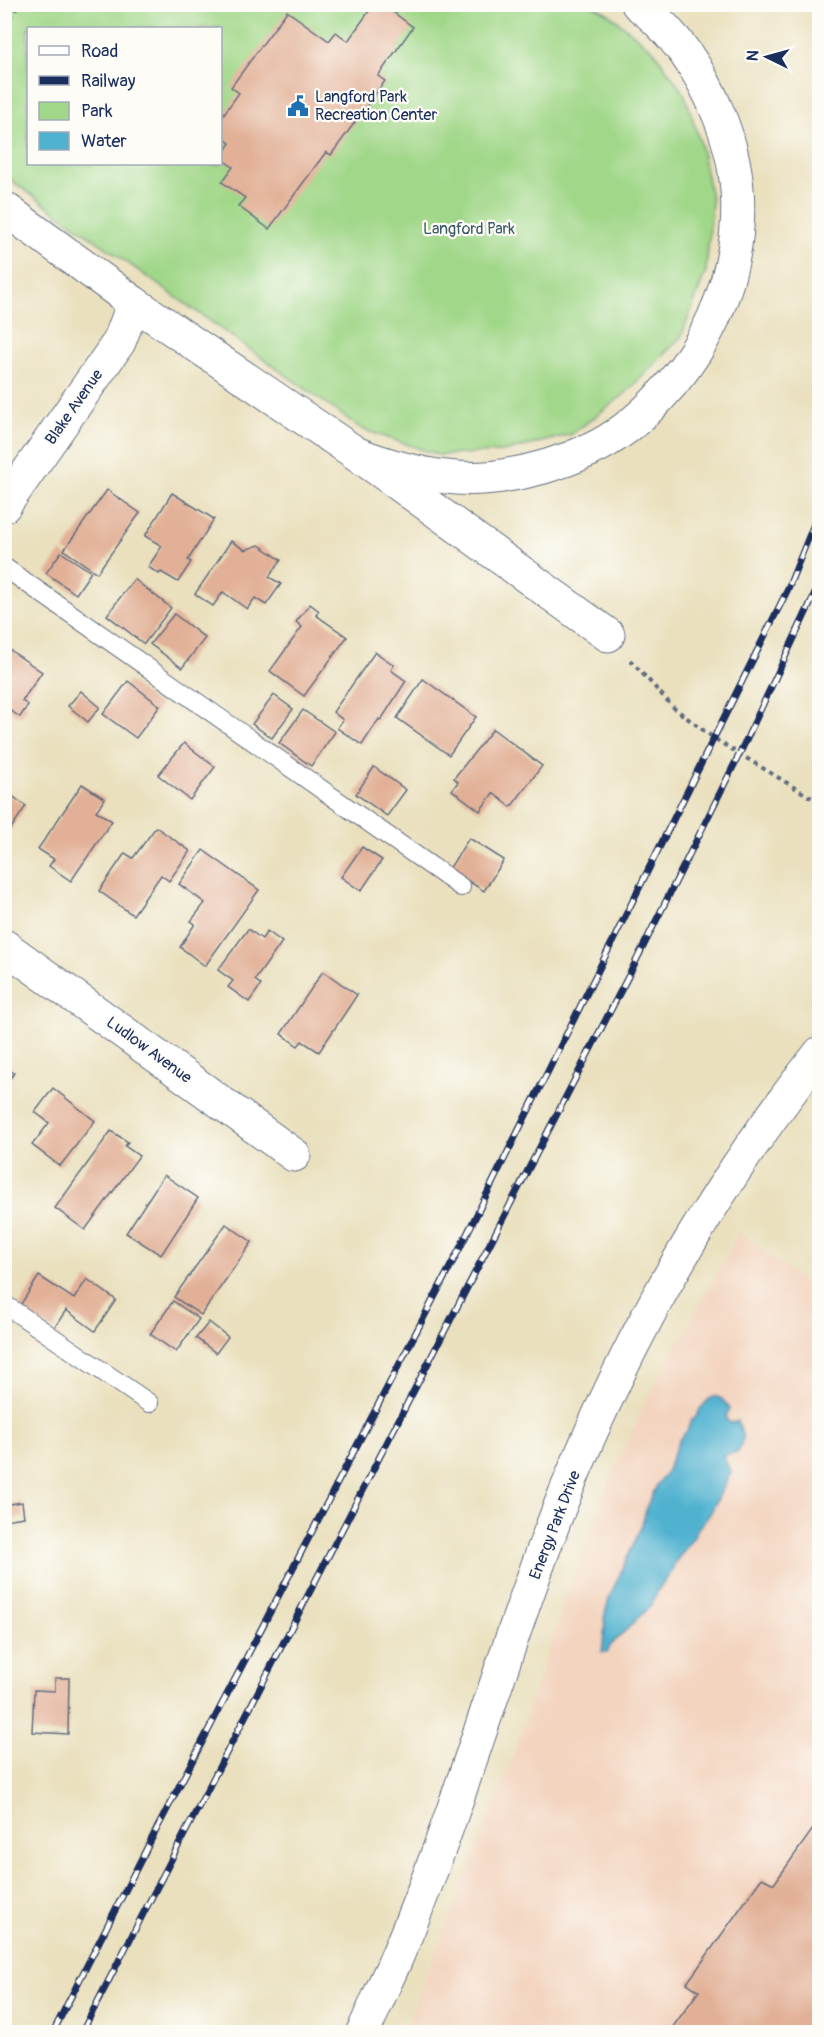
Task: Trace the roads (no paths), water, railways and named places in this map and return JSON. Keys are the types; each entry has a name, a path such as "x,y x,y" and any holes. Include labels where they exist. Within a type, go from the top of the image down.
{"street":[{"path":"357,454 388,465 458,478 493,477 530,470 592,449 621,431 645,413 689,364 707,335 721,304 731,271 736,237 737,197 734,163 725,128 711,96 674,39 638,4"},
{"path":"4,208 134,303 357,454 608,635"},
{"name":"Blake Avenue","path":"4,506 119,342 134,303"},
{"name":"Ludlow Avenue","path":"4,946 294,1155"},
{"name":"Energy Park Drive","path":"363,2032 415,1914 562,1501 605,1401 662,1289 735,1169 819,1053"}],"lane":[{"path":"4,567 461,887"},
{"path":"4,1304 149,1403"}],"water":[{"path":"715,1396 722,1399 730,1409 726,1416 727,1421 732,1423 738,1421 743,1438 738,1452 725,1455 725,1461 731,1472 711,1512 674,1564 672,1572 660,1587 651,1605 610,1646 607,1652 602,1652 604,1618 609,1598 642,1525 647,1506 658,1483 665,1475 679,1440 700,1409"}],"railway":[{"path":"53,2032 460,1248 787,591 820,509"},
{"path":"82,2032 632,969 740,753 820,583"}],"place":[{"name":"Langford Park Recreation Center","path":"298,106"}],"park label":[{"name":"Langford Park","path":"469,229"}]}
